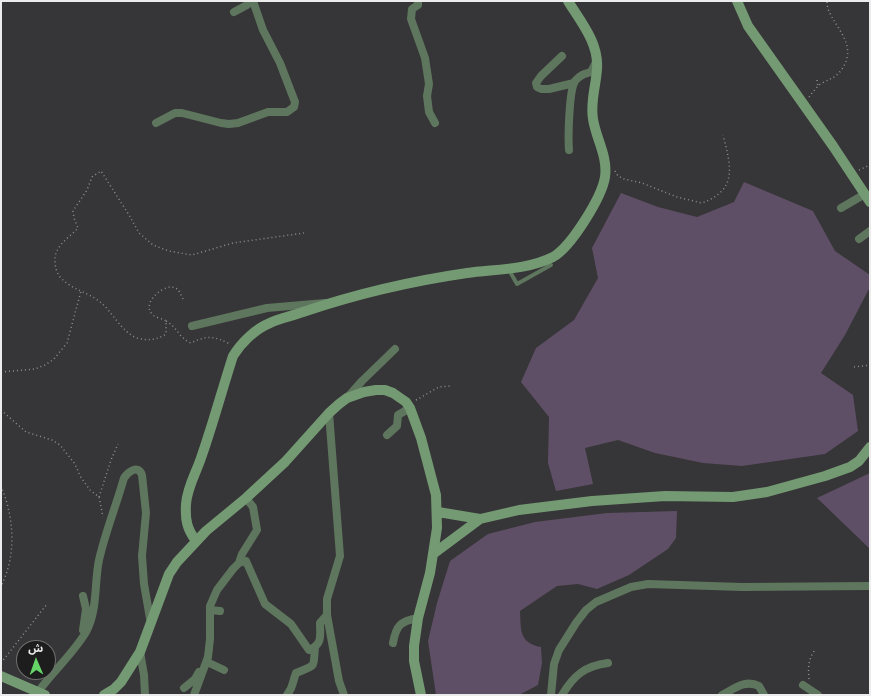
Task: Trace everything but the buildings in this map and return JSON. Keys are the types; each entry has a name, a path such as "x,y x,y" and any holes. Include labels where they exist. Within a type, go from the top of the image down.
{"street":[{"path":"156,123 175,113 182,113 221,124 238,123 268,112 287,112 294,107 295,102 280,63 263,30 252,1 234,12"},
{"path":"418,1 418,5 412,9 411,19 425,58 429,84 427,96 429,112 435,123"},
{"path":"196,541 187,525 187,495 201,459 233,356 254,333 269,323 332,302 430,279 520,267 548,259 561,251 577,234 601,190 605,176 605,161 593,119 592,104 597,60 592,41 568,1"},
{"path":"736,1 748,26 852,174 867,198 841,208"},
{"path":"562,56 541,76 536,83 537,87 541,89 549,89 574,83"},
{"path":"569,150 568,122 574,83 581,75 591,72 597,60"},
{"path":"859,239 870,232"},
{"path":"192,326 267,308 332,302"},
{"path":"104,695 114,689 121,682 140,652 169,574 177,562 206,531 246,498 285,462 329,413 347,398 362,381 396,349"},
{"path":"347,398 364,392 385,390 393,393 408,405 421,438 434,483 438,512 437,528 433,554 418,618 414,646 414,661 421,695"},
{"path":"387,435 397,426 398,415 408,405"},
{"path":"329,413 340,556 327,599 327,616 339,681 344,695"},
{"path":"438,512 480,519 519,510 592,501 665,496 733,497 767,492 850,467 859,461 870,447"},
{"path":"1,676 41,693 86,631 94,609 99,561 124,478 128,472 138,470 142,475 144,488 146,513 142,556 144,584 151,625"},
{"path":"194,695 207,660 210,639 210,606 217,590 240,563 242,554 257,530 253,507 246,498"},
{"path":"433,554 480,519"},
{"path":"240,563 246,561 265,604 291,624 309,650 315,647 320,641 320,623 327,616"},
{"path":"551,695 554,664 559,650 576,623 586,610 596,602 631,587 648,584 742,587 870,586"},
{"path":"82,637 86,609 83,596"},
{"path":"210,610 220,611"},
{"path":"393,643 395,632 401,623 418,618"},
{"path":"287,695 293,687 293,680 296,673 312,666 315,662 315,647"},
{"path":"140,652 144,675 145,695"},
{"path":"207,660 224,670"},
{"path":"184,688 195,679 207,660"},
{"path":"562,695 579,673 589,668 608,664"},
{"path":"722,695 742,684 749,683 759,686 764,695"},
{"path":"806,687 818,695"}],"lane":[{"path":"509,268 517,284 551,265"}],"path":[{"path":"804,105 818,87 840,72 848,54 843,36 826,7 827,1"},
{"path":"817,80 818,87"},
{"path":"605,161 618,176 624,179 648,185 654,189 689,201 702,203 724,190 728,183 730,170 723,135"},
{"path":"852,174 870,165"},
{"path":"166,321 166,334 157,340 137,338 125,330 100,302 72,287 60,278 56,270 54,260 58,248 78,228 73,211 87,190 92,177 101,171 129,214 139,233 153,245 169,251 192,255 233,243 304,233"},
{"path":"183,299 178,288 171,287 164,289 150,302 149,308 151,314 173,325 185,341 190,343 203,337 211,337 238,349"},
{"path":"1,372 35,370 54,359 67,343 81,291"},
{"path":"854,367 870,364"},
{"path":"408,405 439,387 450,386"},
{"path":"1,410 26,432 52,440 60,445 75,464 80,476 90,490 100,497"},
{"path":"108,528 102,516 100,497 111,460 118,444"},
{"path":"1,486 9,508 12,530 11,551 7,570 1,586"},
{"path":"1,663 47,604"},
{"path":"806,687 808,669 814,650"}],"shaded area":[{"path":"744,182 813,211 835,251 870,275 870,287 845,335 821,373 853,395 858,431 825,454 742,466 703,463 655,453 618,440 585,448 593,484 556,491 548,463 549,417 521,382 536,348 574,320 598,278 592,248 621,193 658,207 697,217 734,202"},
{"path":"870,473 870,549 817,498"},
{"path":"677,511 676,538 668,549 629,575 597,589 578,584 557,586 520,611 521,630 525,639 534,645 541,647 542,663 538,685 519,695 436,695 428,641 437,603 450,561 488,534 535,522 607,513"}]}
